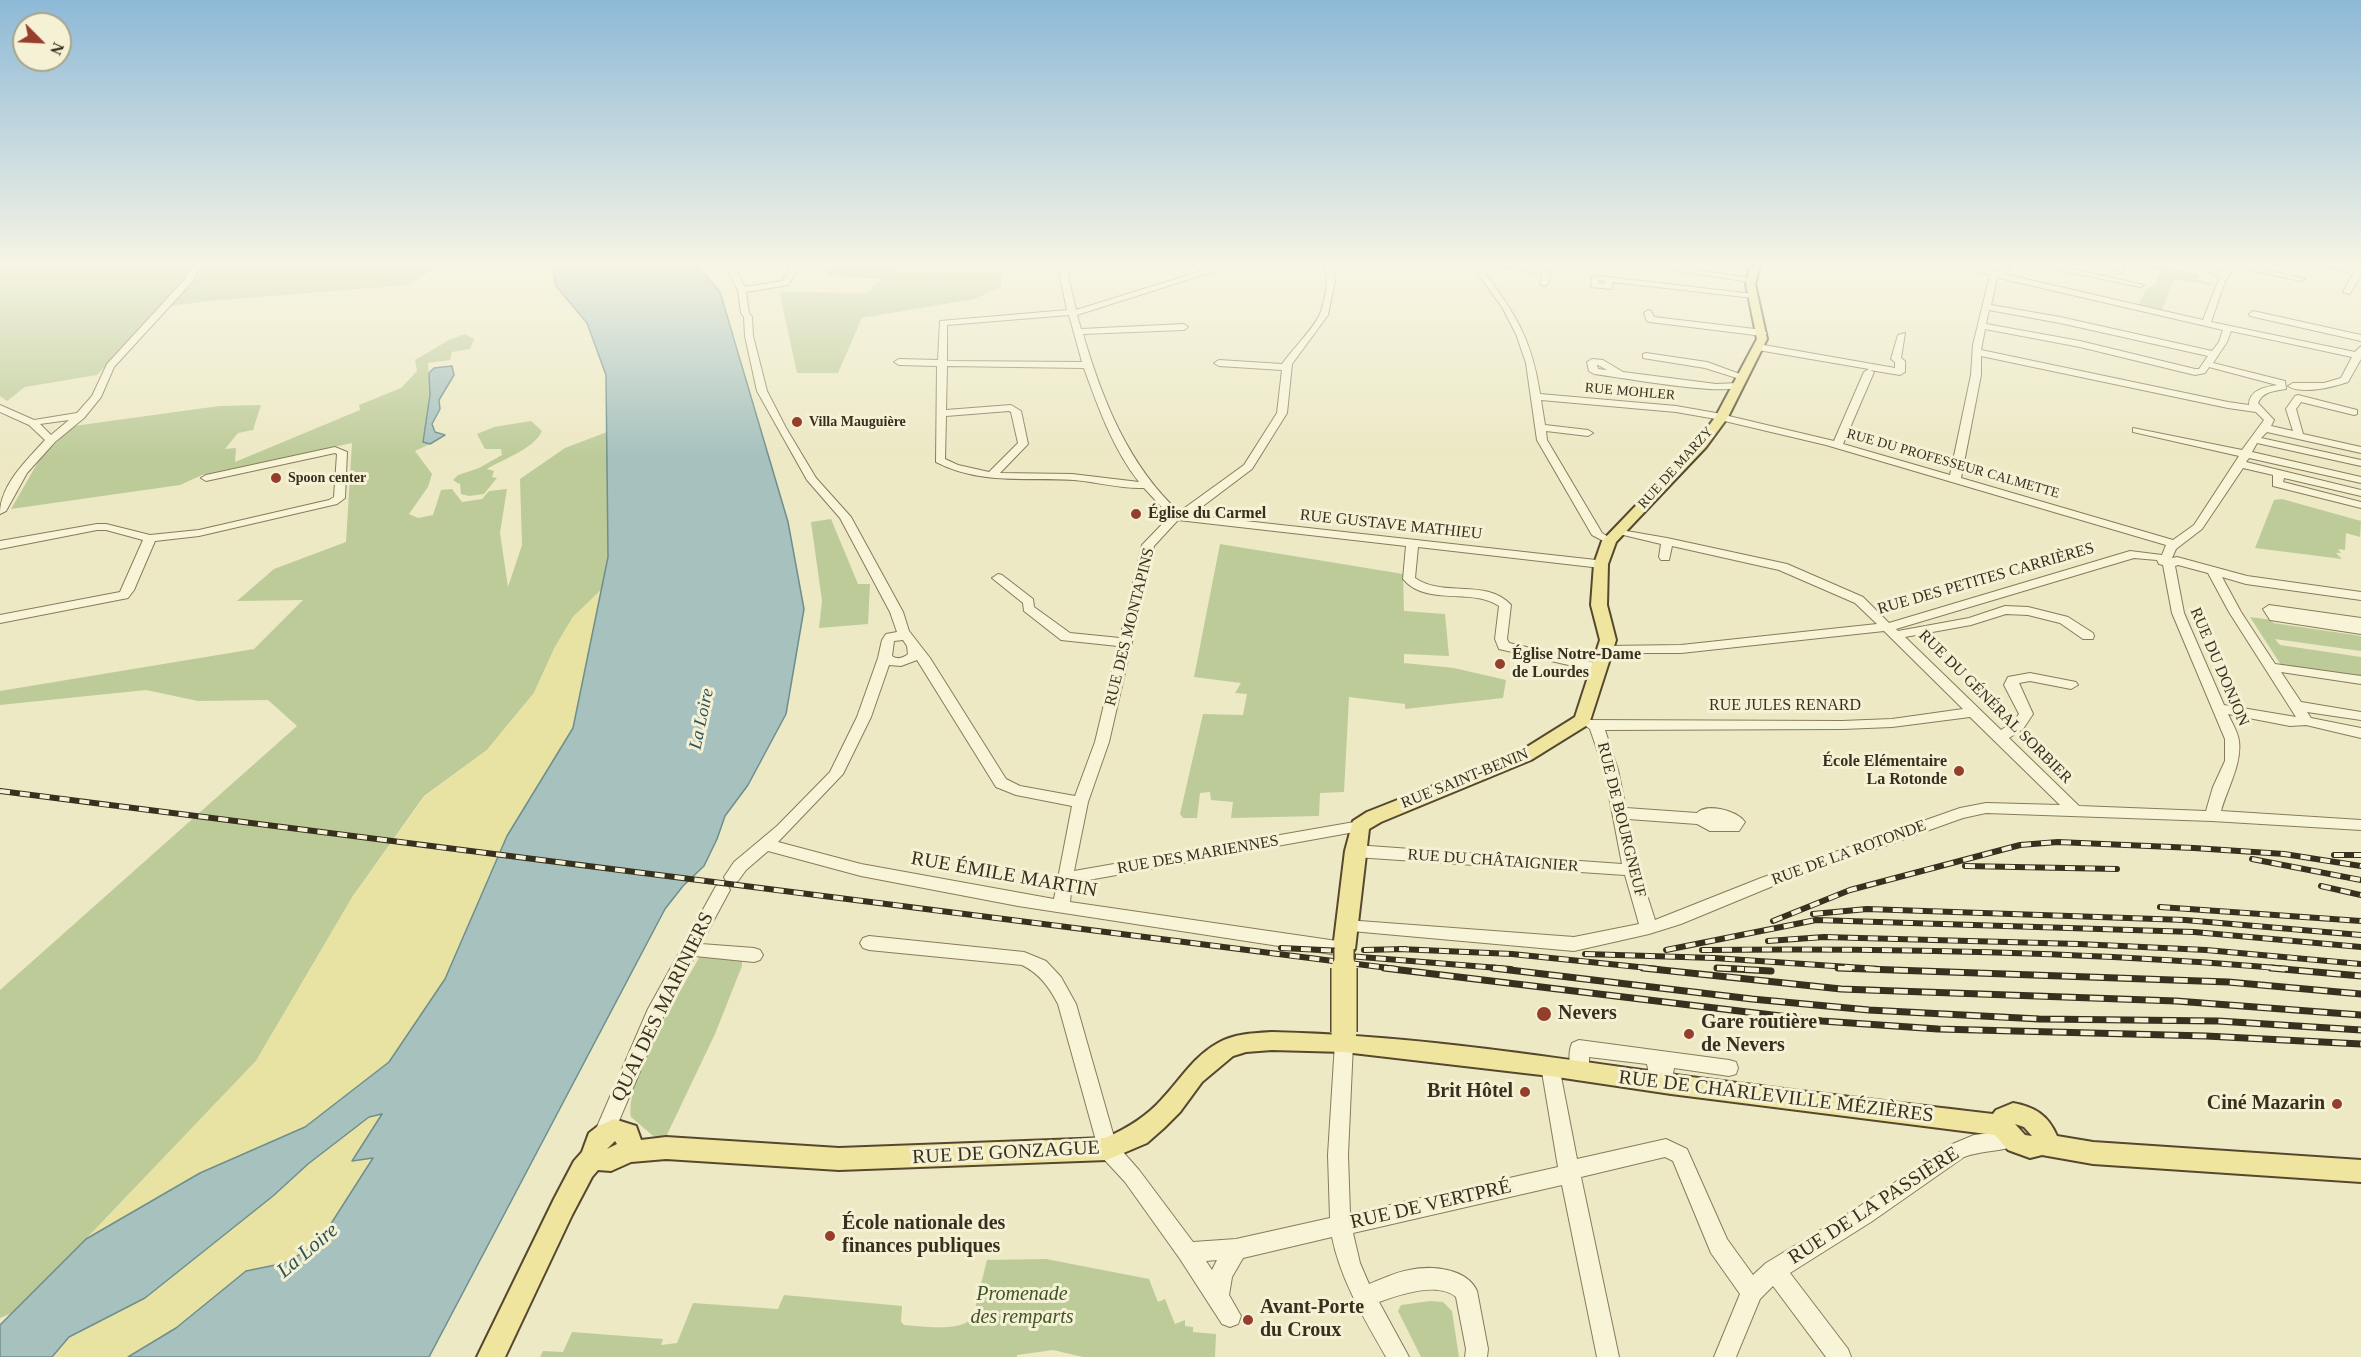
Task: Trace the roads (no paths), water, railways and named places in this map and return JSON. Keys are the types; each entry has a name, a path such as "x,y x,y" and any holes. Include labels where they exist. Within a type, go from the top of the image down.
{"main road":[{"name":"RUE DE MARZY","path":"1601,564 1614,536 1702,444 1722,417 1763,333"},
{"path":"1590,723 1599,668 1608,640 1599,604 1601,564"},
{"name":"RUE SAINT-BENIN","path":"1360,826 1374,817 1526,756 1590,723"},
{"path":"1340,1039 1346,926 1360,826"},
{"name":"RUE DE GONZAGUE","path":"613,1138 666,1148 839,1159 1107,1149 1138,1134 1156,1121 1172,1105 1194,1075 1226,1049 1246,1043 1340,1039 1550,1066"},
{"name":"RUE DE CHARLEVILLE MÉZIÈRES","path":"1550,1066 2007,1132"},
{"path":"2007,1132 2004,1117 2008,1114 2018,1114 2035,1121 2051,1144 2360,1172"},
{"name":"QUAI DES MARINIERS","path":"491,1357 583,1168 613,1138"}],"street":[{"path":"0,511 22,472 51,440 80,416 96,397 110,366 143,330"},
{"path":"749,330 762,391 781,428 812,480 845,517 897,611 900,628 925,661 1001,783 1016,790 1080,802"},
{"path":"944,330 940,460 950,466 993,474 1072,477 1132,486 1146,485"},
{"path":"1113,330 1078,332 1106,414 1130,461 1146,485 1178,517"},
{"path":"1219,363 1286,367 1313,330"},
{"path":"1519,330 1531,363 1542,440 1598,535 1614,536"},
{"path":"1741,330 1763,333"},
{"path":"1955,479 1976,375 1980,330"},
{"path":"2005,330 2069,342 2195,372 2202,370 2223,342 2227,330"},
{"path":"2106,330 2212,354"},
{"path":"2240,330 2360,354 2345,380 2337,384 2286,386 2260,392 2254,397 2253,403 2269,420 2265,428 2254,439 2198,527 2170,556 2213,572 2246,580 2361,596"},
{"path":"2326,330 2361,338"},
{"path":"1758,347 1900,372 1900,361 1896,359 1902,335"},
{"path":"1977,352 2228,405 2258,409"},
{"path":"1646,356 1707,364 1740,382"},
{"path":"899,362 1032,366 1089,365"},
{"path":"2206,364 2286,386"},
{"name":"RUE DES MONTAPINS","path":"1064,879 1080,802 1102,742 1148,544 1172,519 1189,512 1248,466 1282,413 1286,367"},
{"path":"2058,379 2063,369"},
{"path":"1837,446 1869,372"},
{"path":"1620,374 1714,387 1740,382"},
{"path":"2348,374 2361,377"},
{"name":"RUE MOHLER","path":"1536,397 1667,408 1722,417"},
{"path":"2299,436 2291,409 2298,398 2354,412"},
{"path":"0,408 33,423 51,440"},
{"path":"942,413 1011,408 1016,411 1023,444 993,474"},
{"path":"33,423 80,416"},
{"name":"RUE DU PROFESSEUR CALMETTE","path":"1722,417 1955,479 2170,556"},
{"path":"1539,427 1588,433"},
{"path":"2265,428 2361,450"},
{"path":"2137,430 2359,477"},
{"path":"2254,439 2361,463"},
{"path":"0,545 96,527 106,527 150,538 199,533 333,502 339,498 342,452 335,450 206,478"},
{"path":"2240,464 2361,493"},
{"path":"2279,473 2277,484 2361,505"},
{"name":"RUE GUSTAVE MATHIEU","path":"1178,517 1601,564"},
{"name":"RUE DU GÉNÉRAL SORBIER","path":"1614,536 1667,541 1783,567 1859,600 2076,812"},
{"path":"0,619 124,595 150,538"},
{"path":"1665,558 1667,541"},
{"path":"1412,544 1409,579 1414,584 1435,590 1492,598 1505,605 1501,639 1504,646 1599,668"},
{"name":"RUE DES PETITES CARRIÈRES","path":"1606,650 1682,649 1892,631 2115,558 2134,554 2170,556"},
{"name":"RUE DU DONJON","path":"2170,556 2178,613 2219,708 2233,747 2232,761 2220,787 2212,816"},
{"path":"2213,572 2220,588 2306,721"},
{"path":"998,578 1029,603 1028,608 1066,637 1126,643"},
{"path":"892,605 891,637 888,640 890,660 907,661 913,657 916,650"},
{"path":"2361,622 2269,609 2274,617 2361,630"},
{"path":"1892,631 1971,621 2005,610 2028,611 2064,620 2088,636"},
{"path":"891,637 905,635"},
{"name":"QUAI DES MARINIERS","path":"613,1138 657,1009 723,888 740,866 767,845 824,789 836,774 864,717 876,681 890,660"},
{"path":"2271,667 2361,680"},
{"path":"1997,736 2005,735 2024,720 2026,714 2012,685 2013,680 2030,677 2071,685"},
{"path":"2296,706 2361,716"},
{"path":"2219,708 2290,722 2306,721 2361,733"},
{"name":"RUE JULES RENARD","path":"1590,723 1852,725 1892,723 1974,712"},
{"name":"RUE DE BOURGNEUF","path":"1590,723 1611,770 1631,870 1649,928"},
{"name":"RUE DE LA ROTONDE","path":"1346,926 1574,944 1649,928 1960,813 2000,808 2212,816 2361,825"},
{"path":"1619,813 1701,819"},
{"name":"RUE DES MARIENNES","path":"1064,879 1360,826"},
{"name":"RUE ÉMILE MARTIN","path":"767,845 872,873 1061,907 1344,949"},
{"name":"RUE DU CHÂTAIGNIER","path":"1355,851 1631,870"},
{"path":"1061,907 1064,879"},
{"path":"869,943 1024,960 1040,966 1055,982 1067,1004 1107,1149 1132,1176 1188,1252 1224,1307 1221,1274 1236,1250"},
{"path":"690,949 754,955"},
{"path":"1340,1039 1340,1226 1350,1264 1398,1357"},
{"path":"1663,1083 1663,1059 1729,1068"},
{"path":"1550,1066 1569,1174 1608,1357"},
{"name":"RUE DE LA PASSIÈRE","path":"1752,1292 1774,1270 1864,1215 1957,1150 2007,1132"},
{"name":"RUE DE VERTPRÉ","path":"1188,1252 1236,1250 1569,1174 1580,1167 1666,1148 1677,1152 1719,1246 1752,1292"},
{"path":"1774,1270 1840,1357"},
{"path":"1365,1296 1410,1280 1457,1283 1466,1291 1477,1349 1476,1357"},
{"path":"1725,1357 1752,1292"}],"water":[{"name":"La Loire","path":"590,330 731,330 788,522 804,609 786,714 748,785 725,816 704,866 683,886 665,909 429,1357 128,1357 176,1328 246,1271 285,1263 318,1244 373,1158 352,1161 382,1114 369,1117 308,1164 273,1196 145,1298 69,1337 52,1357 0,1357 0,1325 86,1239 200,1173 305,1127 389,1062 445,979 507,836 573,728 608,557 606,375"},
{"path":"452,366 454,375 439,400 440,409 432,424 435,432 445,435 430,444 423,442 430,395 429,373 434,368"}],"railway":[{"path":"0,791 1396,969"},
{"path":"1773,921 1850,890 2020,845 2058,842 2194,848 2284,854 2361,866"},
{"path":"2334,855 2361,855"},
{"path":"2252,859 2361,880"},
{"path":"1965,866 2117,869"},
{"path":"2321,886 2361,895"},
{"path":"2160,907 2361,921"},
{"path":"1813,914 1867,909 2185,920 2361,935"},
{"path":"1666,950 1816,920 2194,932 2361,947"},
{"path":"1768,941 1824,937 2079,944 2206,950 2361,964"},
{"path":"1281,948 1344,951"},
{"path":"1364,950 1401,949"},
{"path":"1401,949 1512,954 1658,969"},
{"path":"1401,949 1406,949"},
{"path":"1702,950 1995,952 2288,969"},
{"path":"1585,954 1714,958 1879,969"},
{"path":"1336,955 1511,969"},
{"path":"1384,968 1822,1021 1938,1029 2206,1036 2361,1044"},
{"path":"1493,968 1752,999 1869,1010 2039,1019 2218,1021 2361,1030"},
{"path":"1643,968 1841,989 2176,1001 2361,1015"},
{"path":"1744,969 1717,968 1771,971"},
{"path":"1838,968 2228,982 2361,994"},
{"path":"2271,968 2361,976"}],"place":[{"name":"Villa Mauguière","path":"797,422"},
{"name":"Spoon center","path":"276,478"},
{"name":"Église du Carmel","path":"1136,514"},
{"name":"Église Notre-Dame de Lourdes","path":"1500,664"},
{"name":"École Elémentaire La Rotonde","path":"1959,771"},
{"name":"Nevers","path":"1544,1014"},
{"name":"Gare routière de Nevers","path":"1689,1034"},
{"name":"Brit Hôtel","path":"1525,1092"},
{"name":"Ciné Mazarin","path":"2337,1104"},
{"name":"École nationale des finances publiques","path":"830,1236"},
{"name":"Avant-Porte du Croux","path":"1248,1320"}],"park label":[{"name":"Promenade des remparts","path":"1022,1306"}]}
